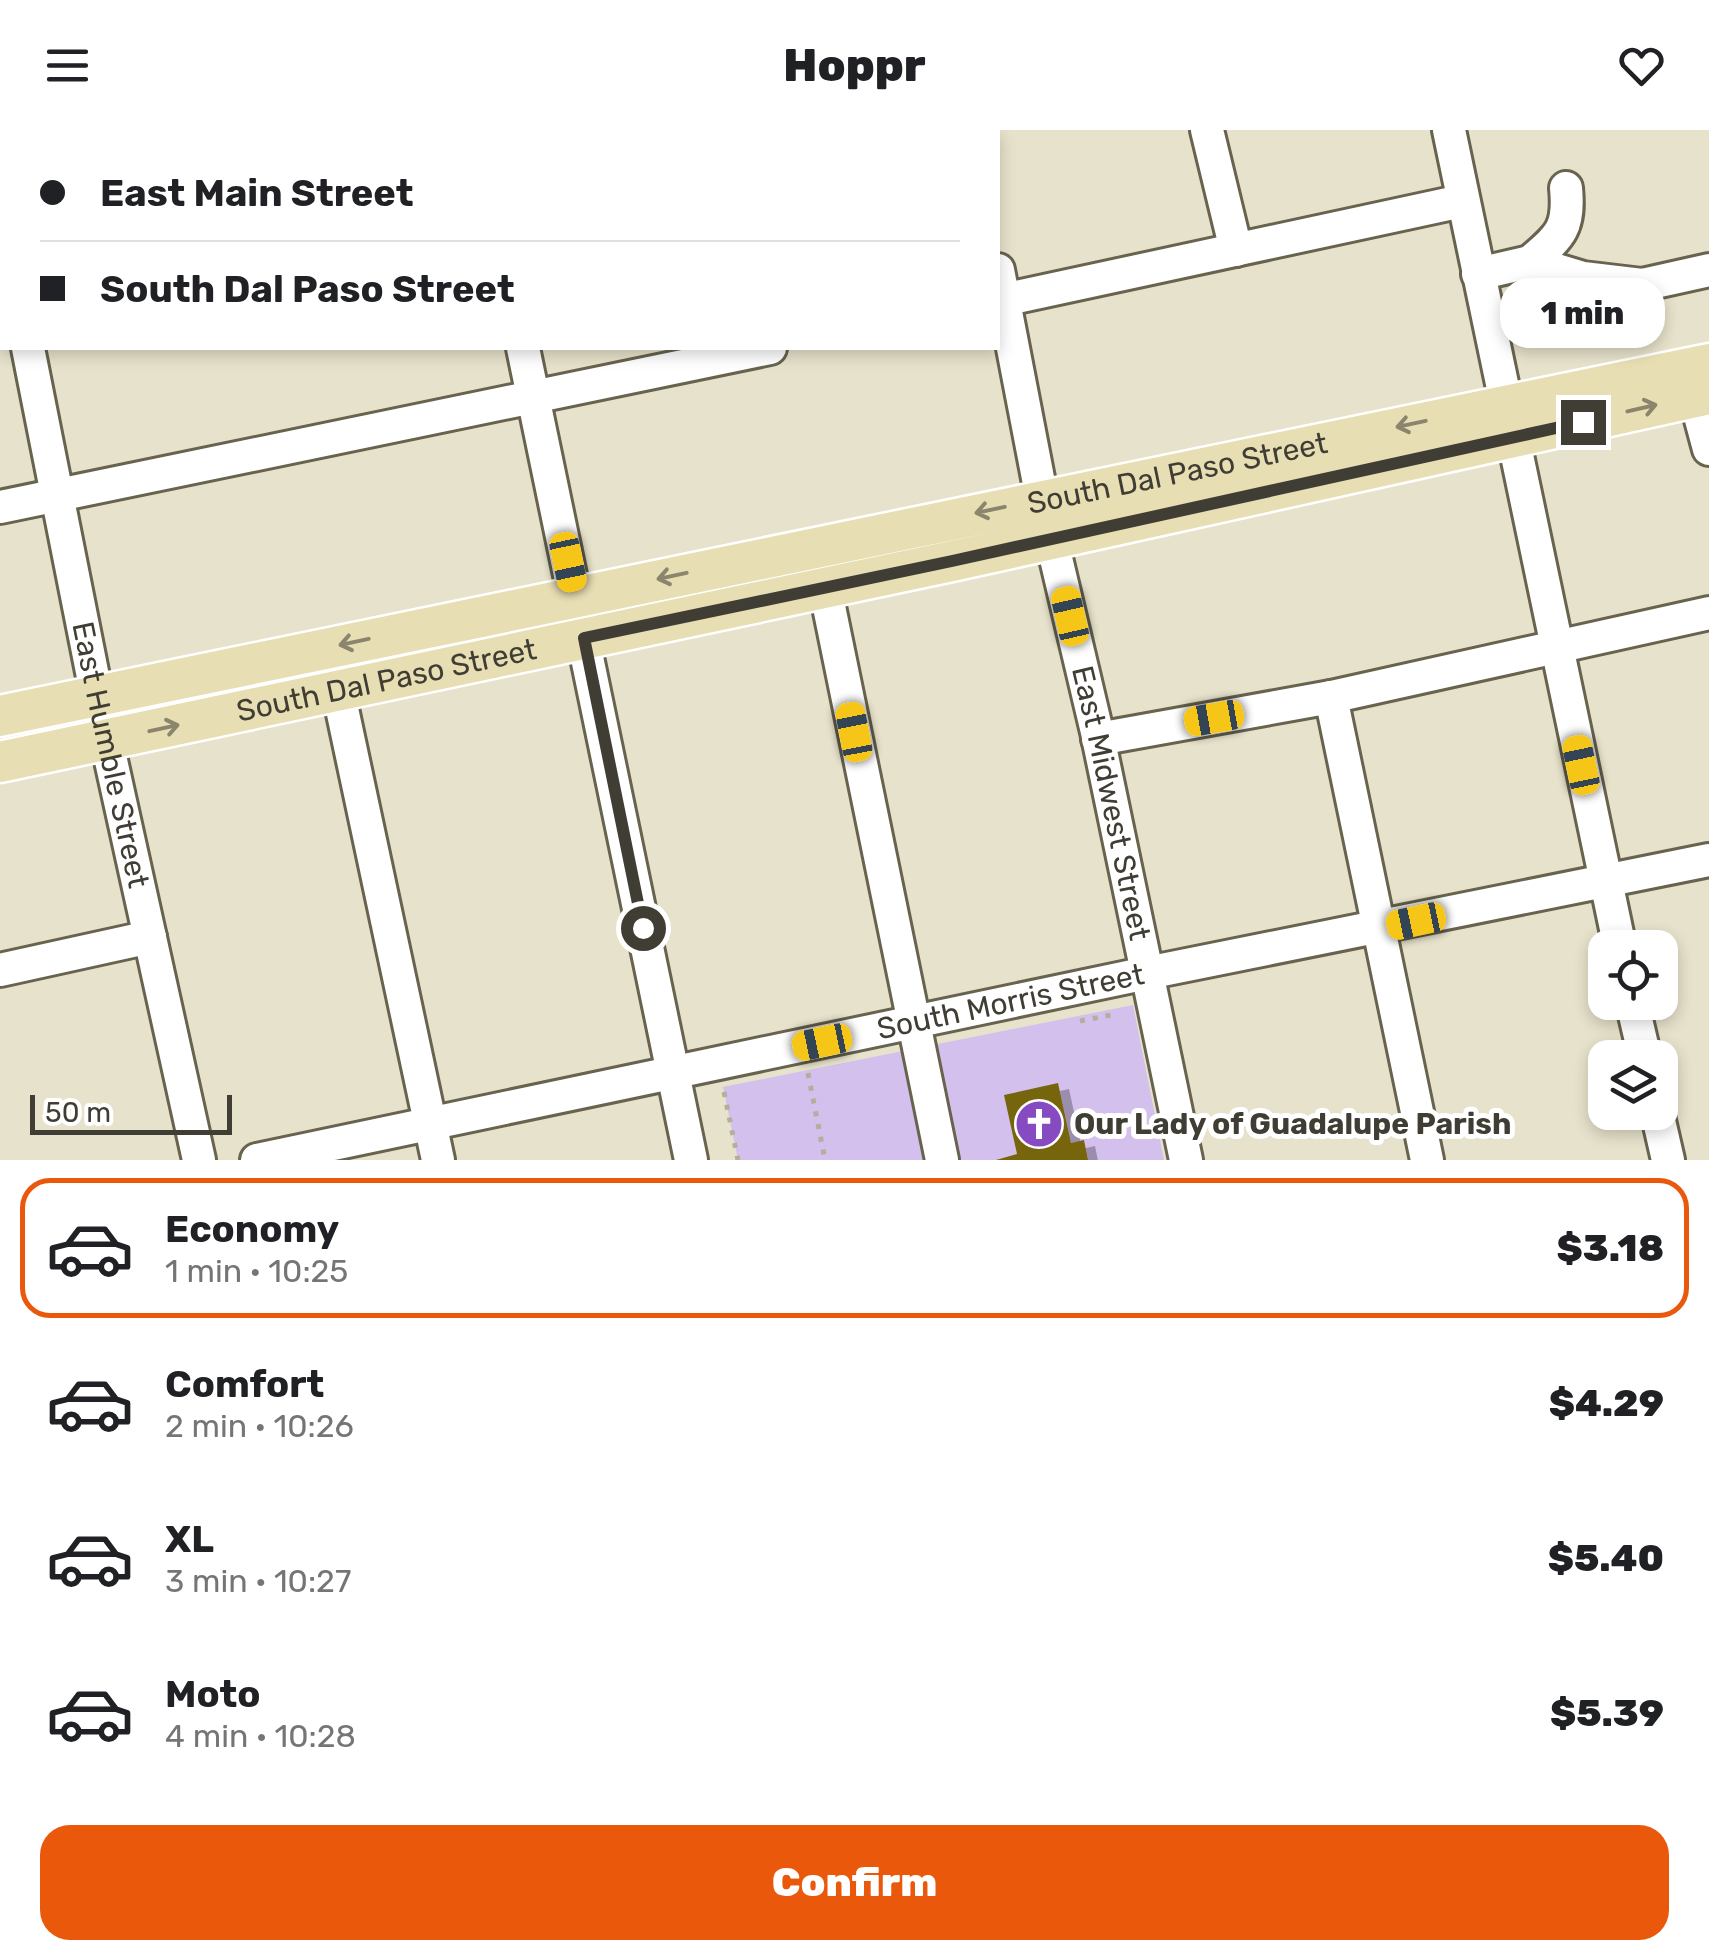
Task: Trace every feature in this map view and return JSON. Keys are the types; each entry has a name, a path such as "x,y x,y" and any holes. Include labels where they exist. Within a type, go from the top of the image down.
{"main road":[{"name":"South Dal Paso Street","path":"0,716 1042,499 1704,385"},
{"name":"South Dal Paso Street","path":"0,762 1052,538 1510,421"}],"street":[{"path":"1207,130 1236,250"},
{"path":"1449,130 1616,930"},
{"path":"1530,262 1560,232 1569,216 1566,188"},
{"path":"1000,290 1236,250 1462,201"},
{"path":"1478,274 1530,262 1622,285 1642,285 1709,270"},
{"name":"East Midwest Street","path":"1000,295 1186,1160"},
{"name":"East Humble Street","path":"28,350 97,697 199,1160"},
{"path":"523,350 691,1160"},
{"path":"0,507 759,350"},
{"path":"1704,385 1709,448"},
{"path":"825,587 942,1160"},
{"path":"1098,739 1331,697 1709,613"},
{"path":"338,690 438,1160"},
{"path":"1331,697 1428,1160"},
{"name":"South Morris Street","path":"256,1160 1146,973 1709,860"},
{"path":"0,970 150,937"},
{"path":"1661,1130 1668,1160"}],"path":[{"path":"1080,1021 1111,1014"},
{"path":"807,1070 825,1160"},
{"path":"723,1087 738,1160"}],"shaded area":[{"path":"1133,1005 1164,1160 738,1160 723,1087"}],"building":[{"name":"Our Lady of Guadalupe Parish","path":"1058,1083 1071,1143 1084,1140 1088,1160 996,1160 1017,1154 1004,1095"}],"place":[{"name":"Our Lady of Guadalupe Parish","path":"1039,1124"}],"route":[{"path":"643,928 584,638 1583,422"}]}
